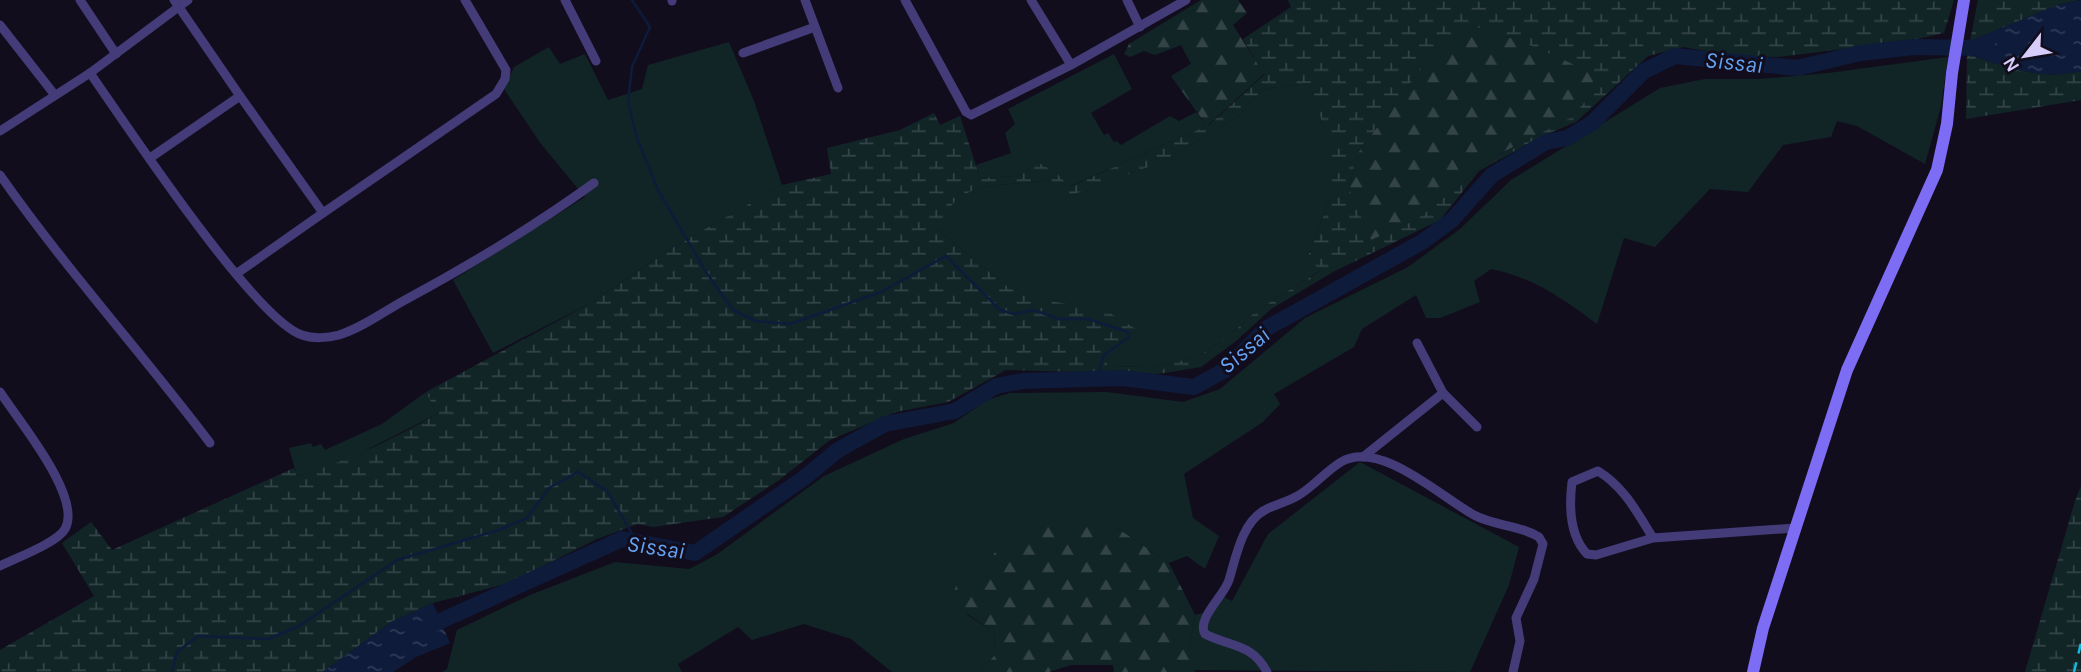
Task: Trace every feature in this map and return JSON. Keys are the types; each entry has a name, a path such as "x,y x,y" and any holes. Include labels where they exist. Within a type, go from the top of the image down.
{"street":[{"path":"80,0 116,54"},
{"path":"0,131 90,73 176,3 188,0"},
{"path":"236,274 496,94 505,79 506,70 466,0"},
{"path":"565,0 596,61"},
{"path":"805,0 838,88"},
{"path":"905,0 966,111 971,115 1071,65 1186,0"},
{"path":"1031,0 1071,65"},
{"path":"1127,0 1140,27"},
{"path":"1753,672 1795,528 1847,370 1937,170 1947,124 1964,0"},
{"path":"176,3 323,213"},
{"path":"0,25 54,94"},
{"path":"743,53 815,27"},
{"path":"90,73 236,274 268,312 286,327 310,337 336,336 495,251 594,183"},
{"path":"150,158 240,96"},
{"path":"0,175 30,218 146,358 210,443"},
{"path":"1417,343 1443,393 1477,428"},
{"path":"0,392 64,489 70,514 65,529 57,538 0,566"},
{"path":"1363,457 1443,393"},
{"path":"1267,672 1259,657 1250,651 1205,634 1202,624 1205,617 1216,606 1226,589 1245,534 1259,514 1300,495 1340,462 1363,457 1380,459 1404,470 1477,516 1534,534 1541,540 1543,544 1534,579 1516,618 1520,641 1513,672"},
{"path":"1653,538 1629,499 1612,480 1598,471 1572,482 1569,508 1580,547 1587,554 1596,555 1653,538 1795,528"}],"green space":[{"path":"1201,0 1238,0 1247,13 1233,25 1264,74 1207,126 1171,76 1191,64 1181,45 1155,55 1144,51 1130,57 1124,54 1129,44"},
{"path":"1288,0 1954,0 1944,33 1909,41 1777,57 1729,55 1683,47 1648,56 1576,122 1538,138 1479,171 1440,220 1333,272 1271,309 1236,341 1201,367 1158,374 1006,370 948,402 896,412 830,440 779,480 723,517 653,527 638,524 597,539 509,583 433,603 391,622 323,672 0,672 0,650 94,596 62,543 91,522 112,550 294,468 298,476 352,457 403,433 437,414 426,392 591,303 672,248 782,185 831,174 827,148 900,130 934,113 940,125 960,116 980,178 1019,176 1037,162 1056,172 1069,187 1209,125 1264,75 1243,39 1291,7","holes":["1472,26 1534,47 1593,75 1593,93 1570,118 1494,157 1416,220 1371,240 1349,189 1357,154 1430,57","1309,83 1332,152 1332,193 1308,256 1320,271 1256,311 1230,335 1197,357 1152,367 1107,366 1107,359 1141,332 1108,312 1056,302 1008,287 937,229 946,212 969,192 983,187 1049,180 1063,198 1162,162 1236,118 1263,89"]},
{"path":"1978,0 2079,0 2058,5 1970,41"},
{"path":"1472,26 1534,47 1594,74 1593,93 1570,118 1494,157 1416,220 1371,241 1349,189 1357,154 1430,57"},
{"path":"729,42 754,101 782,185 672,248 591,303 493,353 453,280 585,197 541,144 504,89 514,67 549,47 560,64 585,54 608,100 642,89 648,65"},
{"path":"1114,54 1132,89 1091,113 1104,135 1108,133 1114,142 1117,141 1121,145 1170,116 1179,121 1196,112 1207,126 1068,187 1056,172 1037,162 1019,176 980,178 976,165 1011,153 1005,133 1015,124 1008,109"},
{"path":"1967,54 2023,71 2066,74 2081,71 2081,100 1966,119"},
{"path":"1948,57 1941,106 1925,164 1857,126 1837,121 1831,137 1783,145 1748,192 1710,189 1655,247 1624,238 1597,324 1534,283 1491,269 1474,281 1480,302 1440,318 1426,318 1416,295 1362,329 1354,347 1274,394 1280,404 1263,422 1184,474 1193,518 1219,536 1205,569 1187,556 1169,563 1114,526 990,572 977,581 967,615 995,632 994,656 980,672 892,672 851,639 804,624 752,640 738,627 678,664 682,672 442,672 447,669 457,630 530,595 615,562 689,569 716,555 824,476 904,439 954,423 987,400 1010,393 1107,392 1183,402 1220,389 1305,318 1408,267 1460,229 1511,180 1660,88 1705,79 1760,79 1828,73"},
{"path":"1309,83 1332,152 1332,193 1308,256 1321,270 1256,311 1230,335 1197,357 1152,367 1106,366 1107,359 1140,332 1008,287 936,228 946,211 969,192 998,185 1049,180 1063,197 1162,162 1236,118 1263,89"},
{"path":"426,392 437,414 343,462 297,476 289,448 311,443 313,447 321,444 325,450 382,424"},
{"path":"1360,462 1519,547 1509,585 1470,672 1192,670 1190,646 1195,615 1216,609 1224,597 1232,601 1268,534"},
{"path":"2081,486 2081,672 2025,672 2075,501"},
{"path":"1050,522 1114,526 1169,563 1195,615 1190,646 1195,672 1114,672 1113,665 1071,665 1049,672 980,672 994,656 995,632 967,614 952,598 958,579 977,581 990,572 994,553"}],"water":[{"path":"2081,0 2081,71 2052,74 2023,71 1967,54 1970,41 2058,5"},
{"path":"433,603 450,643 416,657 393,672 323,672 391,622"}],"waterway":[{"path":"632,0 650,27 632,67 628,102 637,138 658,190 706,272 733,310 756,321 790,324 881,292 946,256 1000,310 1014,314 1034,310 1059,319 1088,319 1128,332 1129,337 1104,355 1096,379"},
{"name":"Sissai","path":"423,629 622,539 695,553 804,478 838,450 885,424 955,411 996,386 1023,381 1122,378 1194,387 1225,370 1267,328 1422,242 1452,220 1492,175 1546,142 1567,138 1592,123 1644,71 1675,56 1797,68 1861,53 1914,47 1988,48"},
{"path":"172,672 177,652 198,636 268,639 299,626 397,560 499,530 527,518 549,488 578,472 607,491 637,542"}],"railway":[{"path":"2074,672 2081,643"}]}
